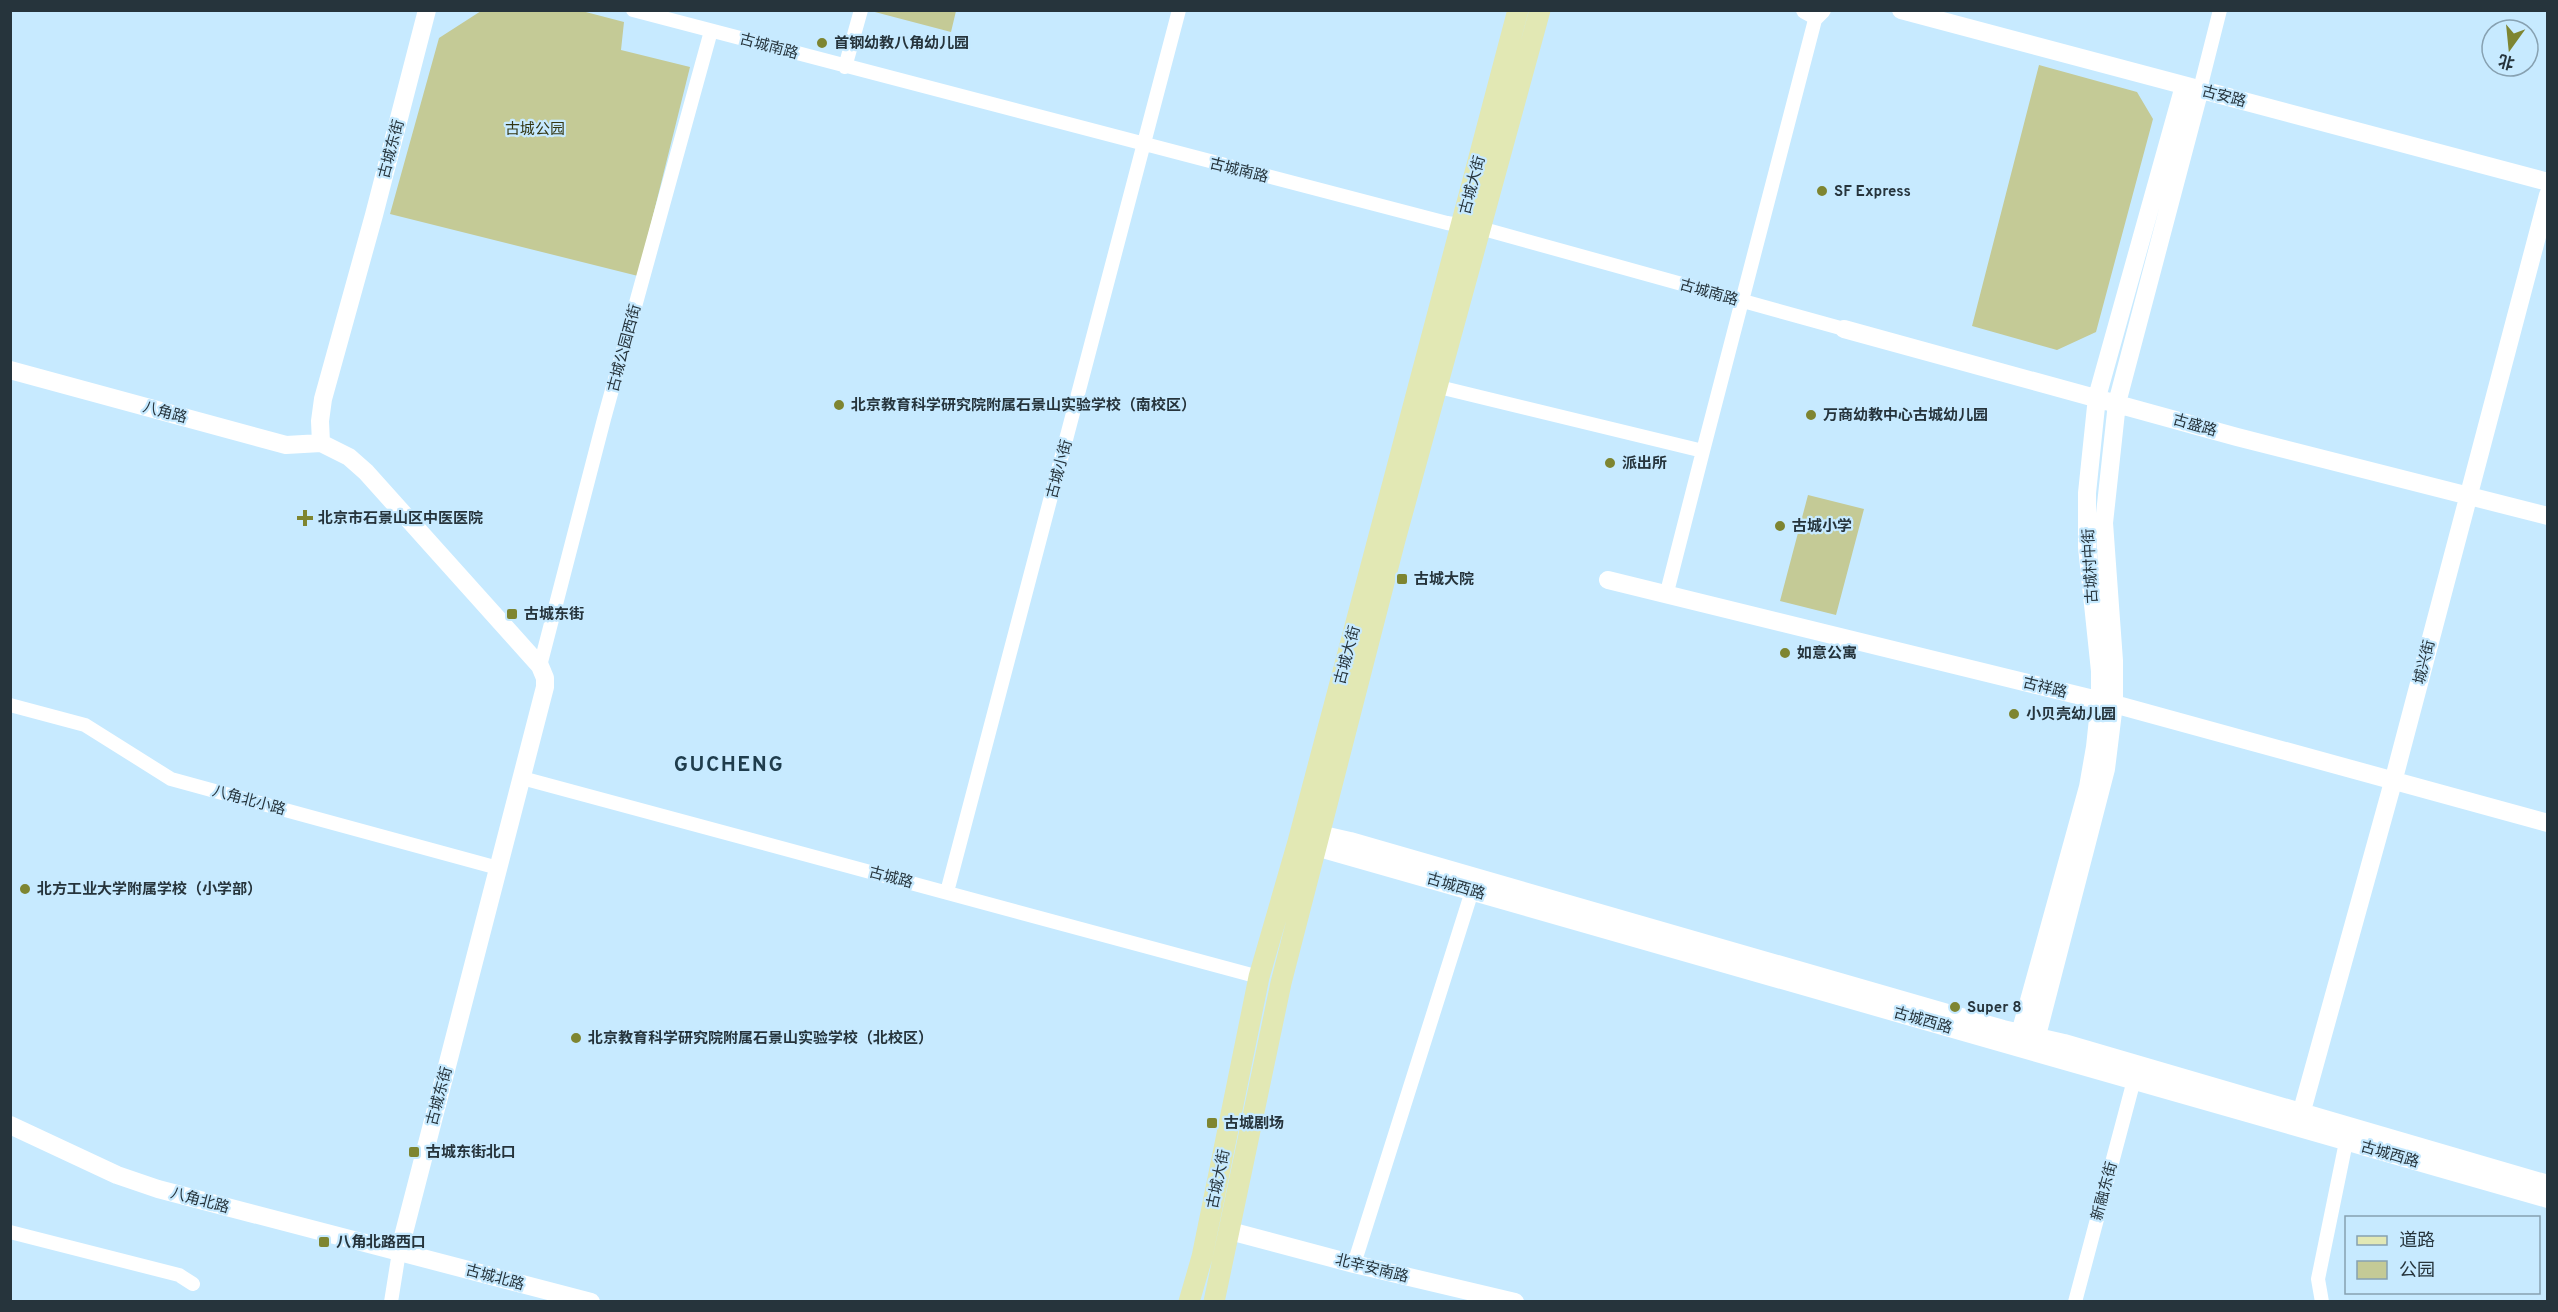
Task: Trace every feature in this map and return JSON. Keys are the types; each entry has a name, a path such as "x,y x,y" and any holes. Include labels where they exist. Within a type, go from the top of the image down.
{"main road":[{"name":"古城大街","path":"1189,1302 1202,1257 1259,977 1309,838 1438,387 1518,10"},
{"name":"古城大街","path":"1214,1302 1309,838 1471,226 1540,10"}],"street":[{"name":"古城东街","path":"321,443 322,399 374,215 427,10"},
{"name":"古城南路","path":"633,10 1144,146 1447,223 1471,226 1844,330"},
{"path":"845,67 861,10"},
{"name":"古城小街","path":"947,892 1179,10"},
{"name":"古安路","path":"1901,10 2547,182"},
{"path":"2192,87 2220,10"},
{"path":"1666,592 1814,12"},
{"name":"古城公园西街","path":"540,666 604,419 711,31"},
{"name":"古城村中街","path":"2107,702 2100,671 2087,547 2087,494 2097,398 2192,87"},
{"name":"古城村中街","path":"2027,1042 2107,702 2114,661 2104,523 2117,403 2192,87"},
{"name":"城兴街","path":"2299,1120 2393,782 2547,195"},
{"name":"古盛路","path":"1844,330 2237,437 2547,516"},
{"name":"八角路","path":"10,370 286,445 321,443"},
{"path":"1438,387 1703,451"},
{"path":"321,443 349,457 366,472 540,666"},
{"name":"古祥路","path":"1608,580 1666,592 2107,702 2547,823"},
{"name":"古城东街","path":"399,1252 545,687 545,678 540,666"},
{"name":"八角北小路","path":"10,705 85,725 171,779 498,868"},
{"name":"古城路","path":"522,778 1259,977"},
{"name":"古城西路","path":"1309,838 1472,891 2027,1042 2133,1080 2547,1184"},
{"name":"古城西路","path":"1309,838 2299,1120 2346,1142 2547,1199"},
{"path":"1354,1264 1472,891"},
{"name":"新融东街","path":"2075,1302 2133,1080"},
{"name":"八角北路","path":"10,1125 117,1175 148,1186 399,1252"},
{"path":"2322,1302 2318,1279 2346,1142"},
{"name":"北辛安南路","path":"1230,1231 1354,1264 1515,1302"},
{"path":"10,1232 179,1275 193,1284"},
{"path":"391,1302 399,1252"},
{"name":"古城北路","path":"399,1252 591,1302"}],"green space":[{"path":"956,10 951,32 871,11"},
{"name":"古城公园","path":"481,11 582,11 624,22 621,50 690,67 638,276 390,214 439,38"},
{"path":"2039,65 2137,92 2153,119 2096,332 2057,350 1972,326"},
{"path":"1808,495 1864,509 1836,615 1780,601"}],"place":[{"name":"首钢幼教八角幼儿园","path":"822,43"},
{"name":"SF Express","path":"1822,191"},
{"name":"北京教育科学研究院附属石景山实验学校（南校区）","path":"839,405"},
{"name":"万商幼教中心古城幼儿园","path":"1811,415"},
{"name":"派出所","path":"1610,463"},
{"name":"北京市石景山区中医医院","path":"305,518"},
{"name":"古城小学","path":"1780,526"},
{"name":"古城大院","path":"1402,579"},
{"name":"古城东街","path":"512,614"},
{"name":"如意公寓","path":"1785,653"},
{"name":"小贝壳幼儿园","path":"2014,714"},
{"name":"北方工业大学附属学校（小学部）","path":"25,889"},
{"name":"Super 8","path":"1955,1007"},
{"name":"北京教育科学研究院附属石景山实验学校（北校区）","path":"576,1038"},
{"name":"古城剧场","path":"1212,1123"},
{"name":"古城东街北口","path":"414,1152"},
{"name":"八角北路西口","path":"324,1242"}],"district":[{"name":"GUCHENG","path":"729,764"}]}
